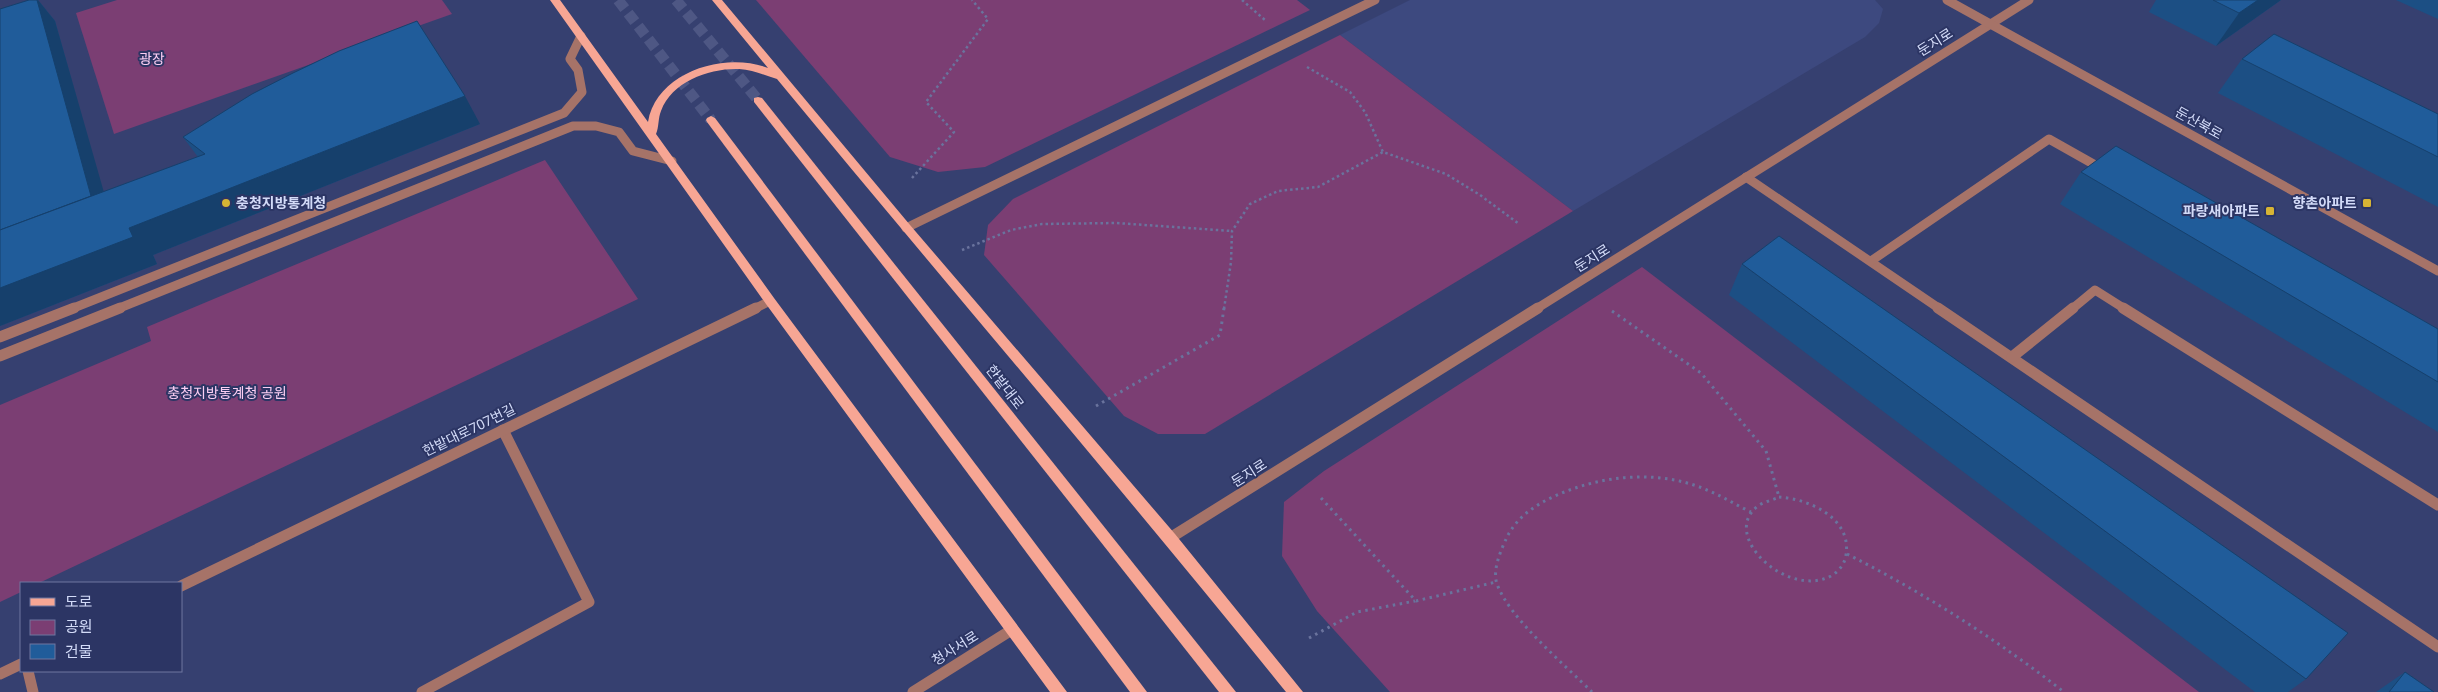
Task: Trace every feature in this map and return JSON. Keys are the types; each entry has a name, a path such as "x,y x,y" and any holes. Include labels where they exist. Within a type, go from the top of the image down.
{"main road":[{"path":"556,0 652,132 770,302 1059,692"},
{"path":"717,0 906,228 1170,538 1295,692"},
{"path":"652,132 654,111 662,97 675,84 694,74 715,68 737,65 757,67 782,78"},
{"name":"한밭대로","path":"758,100 1228,692"},
{"path":"711,120 1139,692"}],"street":[{"path":"906,228 1375,0"},
{"name":"둔산북로","path":"1946,0 2438,271"},
{"name":"둔지로","path":"1170,538 2028,0"},
{"path":"0,337 564,113 582,92 578,70 570,59 581,36"},
{"path":"0,356 573,126 596,126 619,132 633,151 672,161"},
{"path":"1871,261 2049,139 2110,174"},
{"path":"1746,177 2438,647"},
{"path":"2012,357 2095,290 2438,504"},
{"name":"한밭대로707번길","path":"182,586 770,302"},
{"path":"422,692 589,602 504,430"},
{"name":"청사서로","path":"913,692 1013,628"},
{"path":"0,674 20,664"},
{"path":"28,672 33,692"}],"path":[{"path":"912,178 954,132 926,102 988,19 972,0"},
{"path":"1242,0 1266,20"},
{"path":"1307,67 1350,92 1365,112 1383,152 1446,174 1480,195 1518,224"},
{"path":"1090,410 1220,335 1231,262 1232,231 1250,204 1278,191 1318,187 1383,152"},
{"path":"962,250 1011,230 1042,224 1116,223 1232,231"},
{"path":"1612,311 1701,373 1766,451 1779,498"},
{"path":"1592,692 1507,606 1496,582 1499,553 1513,525 1538,504 1573,488 1621,478 1664,479 1705,489 1751,512"},
{"path":"1321,498 1416,601"},
{"path":"1779,498 1795,498 1812,504 1827,513 1839,526 1846,540 1847,554 1844,566 1833,576 1819,581 1801,581 1783,576 1754,553 1748,539 1746,524 1751,512 1757,505 1779,498"},
{"path":"1847,554 1890,575 1962,620 2023,659 2064,692"},
{"path":"1308,638 1357,612 1416,601 1496,582"}],"shaded area":[{"path":"1410,0 1875,0 1883,9 1879,23 1865,37 1573,211 1340,35"}],"green space":[{"name":"광장","path":"117,0 442,0 452,14 114,134 76,13"},
{"path":"756,0 1297,0 1310,10 985,167 938,172 890,157"},
{"path":"1340,35 1573,211 1205,434 1158,434 1124,416 984,255 988,225 1013,199"},
{"name":"충청지방통계청 공원","path":"545,160 638,299 41,582 20,582 20,592 0,602 0,405 151,341 147,327"},
{"path":"1642,267 2199,692 1390,692 1317,611 1282,556 1284,502 1324,471"}],"building":[{"path":"29,0 37,0 91,196 0,230 0,9"},
{"path":"2213,0 2258,0 2239,13"},
{"path":"417,21 465,96 129,228 133,237 0,288 0,230 205,154 183,137 252,94 293,73 339,51"},
{"path":"2274,34 2438,114 2438,157 2242,59"},
{"path":"2116,146 2438,329 2438,382 2081,172"},
{"path":"1779,236 2348,633 2306,679 1742,264"},
{"path":"2405,672 2434,692 2389,692"}],"tunnel":[{"path":"618,0 711,120"},
{"path":"676,0 758,100"}],"place":[{"name":"충청지방통계청","path":"226,203"},
{"name":"향촌아파트","path":"2367,203"},
{"name":"파랑새아파트","path":"2270,211"}]}
